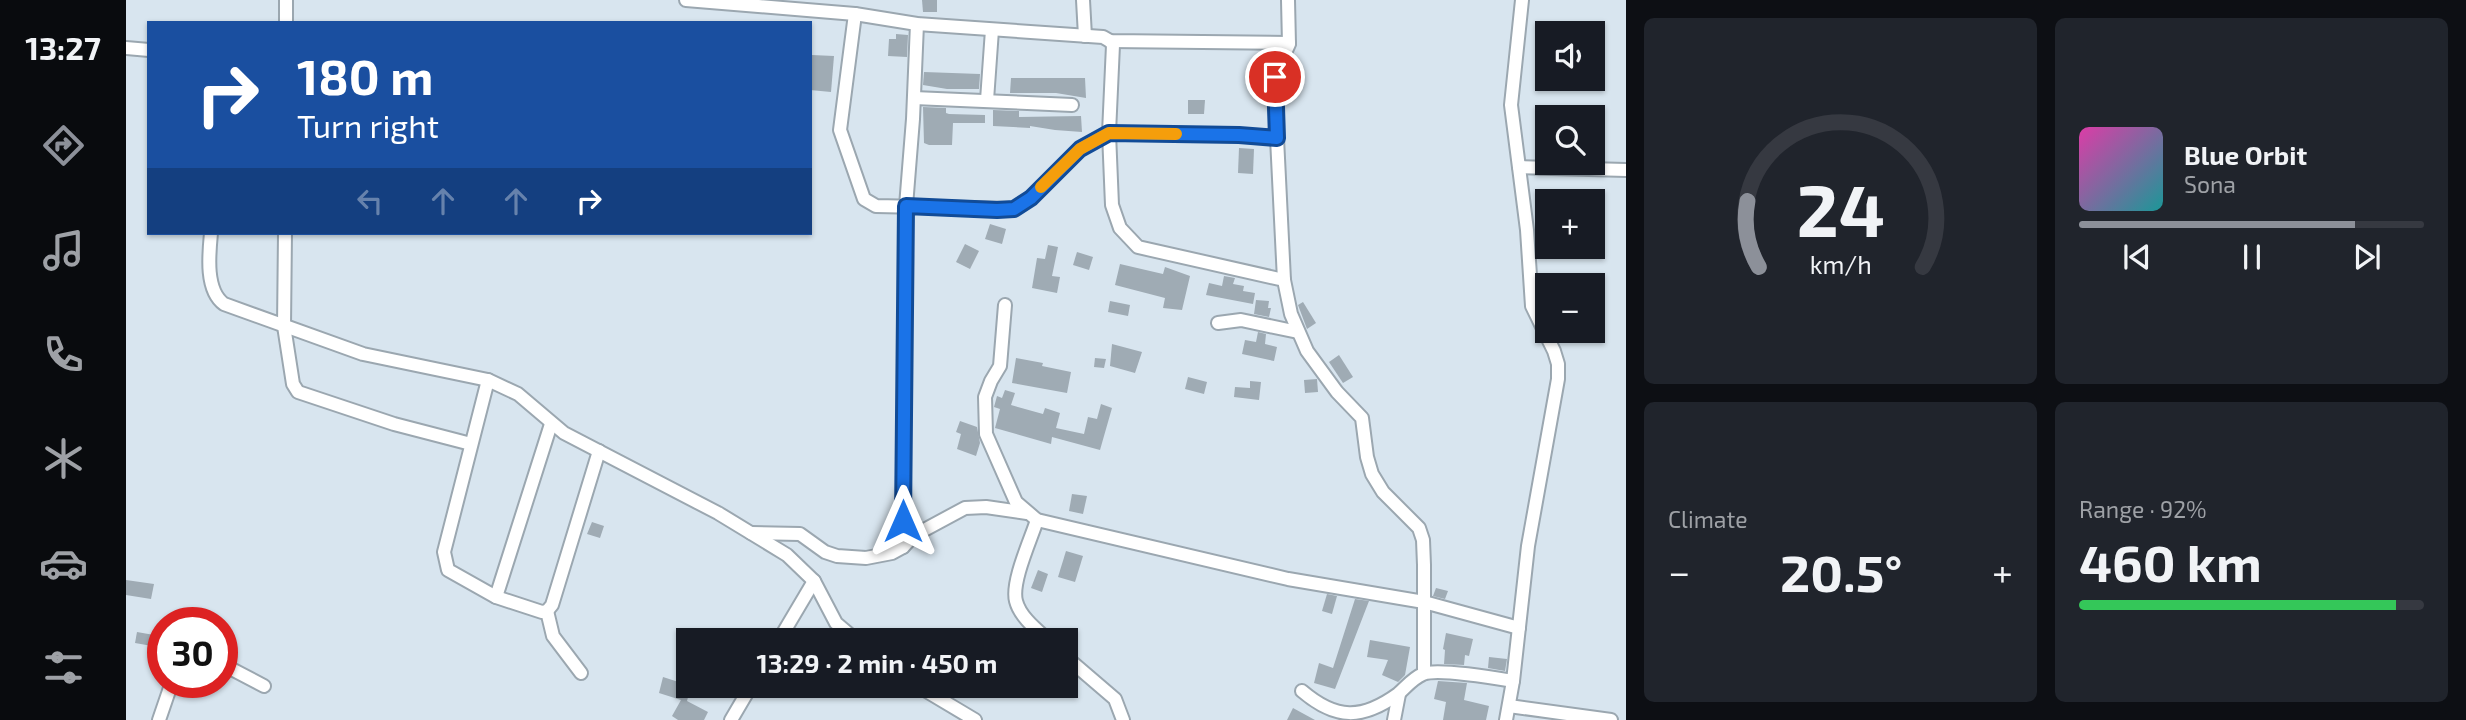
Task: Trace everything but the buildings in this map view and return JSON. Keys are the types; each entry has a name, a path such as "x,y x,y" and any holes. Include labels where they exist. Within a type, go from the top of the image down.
{"street":[{"path":"286,0 286,21"},
{"path":"686,0 831,6 855,14 917,24 1103,37 1110,41 1289,43"},
{"path":"1083,0 1085,36"},
{"path":"1288,0 1289,43 1275,77 1284,280 1291,314 1307,351 1323,374 1362,418 1367,457 1378,483 1419,528 1423,540 1424,673"},
{"path":"1506,720 1510,706 1528,546 1558,379 1558,364 1554,351 1532,306 1527,230 1511,105 1522,0"},
{"path":"855,14 841,130 864,199 876,206 1014,209 1031,198 1080,149 1109,133 1277,138"},
{"path":"903,547 906,206 917,24"},
{"path":"987,100 992,30"},
{"path":"1110,41 1113,45 1109,133 1112,205 1121,228 1138,247 1284,280"},
{"path":"126,48 147,50"},
{"path":"914,98 1072,105"},
{"path":"1519,167 1626,170"},
{"path":"211,235 211,280 219,300 230,307 363,354 488,380 518,394 551,424 718,513 787,555 814,581 835,623 841,628"},
{"path":"285,235 284,326 293,384 298,392 394,424 471,444"},
{"path":"1004,305 1000,366 985,397 986,434 1009,491 1032,517"},
{"path":"1218,323 1241,320 1298,332"},
{"path":"488,380 444,552 445,559 448,570 496,597 547,611"},
{"path":"496,597 551,424"},
{"path":"547,611 552,605 599,451"},
{"path":"751,533 800,534 825,552 849,558 883,556 903,547 914,537 965,508 986,507 1288,579 1424,602 1519,628"},
{"path":"1032,517 1016,586 1016,601 1035,628"},
{"path":"786,628 814,581"},
{"path":"547,611 554,636 582,673"},
{"path":"1078,667 1115,699 1123,720"},
{"path":"238,672 264,686"},
{"path":"1303,691 1312,702 1333,717 1360,718 1377,713 1411,681 1424,673 1513,681"},
{"path":"1394,720 1399,694"},
{"path":"159,720 167,698"},
{"path":"731,720 744,698"},
{"path":"935,698 961,717 975,720"},
{"path":"1510,706 1611,720"}],"slow traffic":[{"path":"1041,187 1080,149 1109,133 1176,134"}],"route":[{"path":"903,521 906,206 1014,209 1031,198 1080,149 1109,133 1277,138 1275,77"}]}
